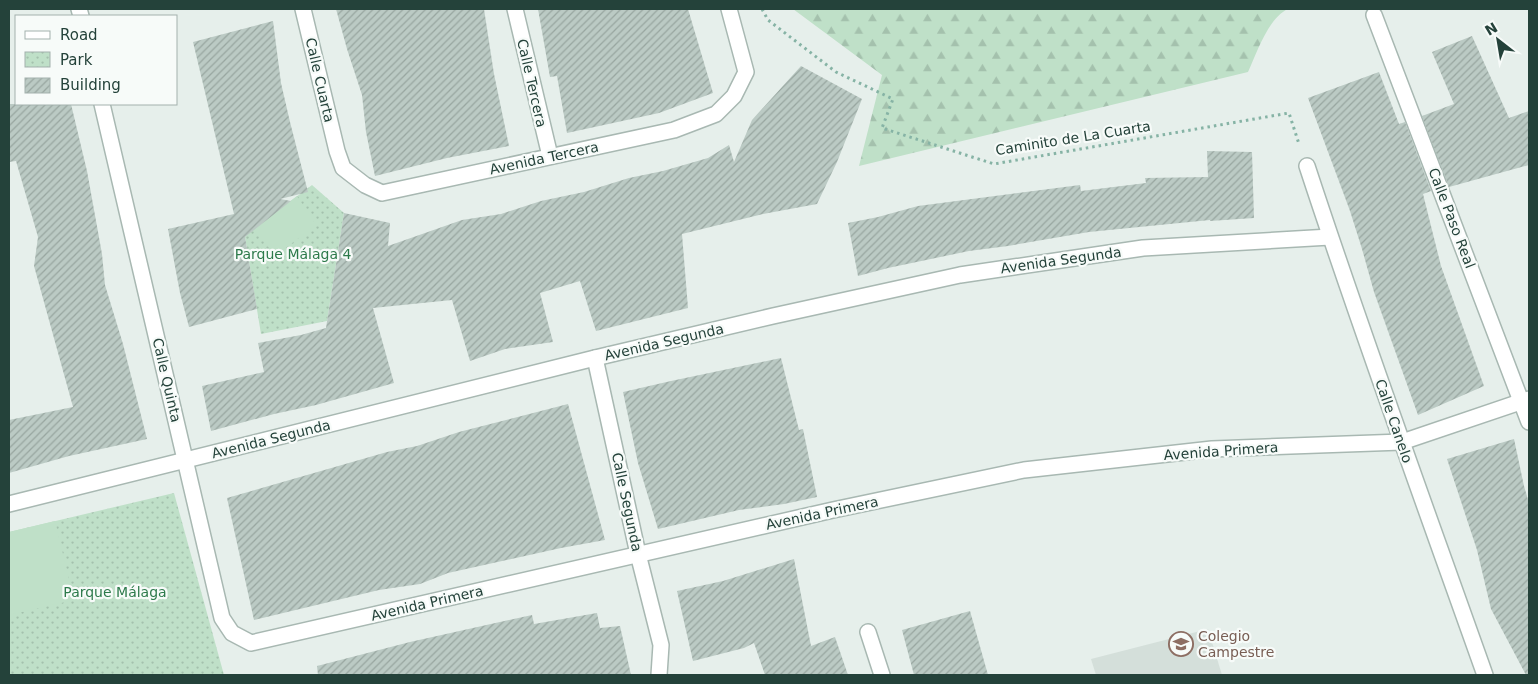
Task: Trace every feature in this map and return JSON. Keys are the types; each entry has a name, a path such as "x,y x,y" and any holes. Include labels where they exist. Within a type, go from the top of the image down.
{"street":[{"name":"Calle Cuarta","path":"303,9 337,151"},
{"name":"Calle Tercera","path":"515,9 550,156"},
{"name":"Avenida Tercera","path":"337,151 343,168 365,185 382,193 674,130 716,114 734,96 746,72 729,9"},
{"name":"Calle Paso Real","path":"1374,15 1525,400 1529,422"},
{"name":"Calle Quinta","path":"102,105 222,618 232,633 251,644"},
{"name":"Calle Canelo","path":"1307,166 1330,237 1485,675"},
{"name":"Avenida Segunda","path":"9,504 595,358 960,275 1143,248 1330,237"},
{"name":"Calle Segunda","path":"595,358 638,554 661,645 659,675"},
{"name":"Avenida Primera","path":"251,644 823,512 1024,470 1212,449 1402,442 1525,400"},
{"path":"868,632 882,675"}],"path":[{"name":"Caminito de La Cuarta","path":"762,9 768,20 836,72 893,99 882,128 994,164 1289,113 1307,166"}],"shaded area":[{"name":"Colegio Campestre","path":"1208,629 1222,675 1096,675 1091,659"}],"green space":[{"path":"793,9 1288,9 1269,28 1248,72 859,166 882,75"},
{"name":"Parque Málaga 4","path":"312,185 344,213 327,321 261,334 245,237"},
{"path":"297,196 316,225 275,256 255,228"},
{"name":"Parque Málaga","path":"174,493 224,675 9,675 9,532"},
{"path":"55,521 74,600 9,615 9,532"}],"building":[{"path":"336,9 484,9 494,74 509,146 447,158 375,176 366,132 362,95"},
{"path":"538,9 688,9 713,93 659,113 567,133 557,76 550,77"},
{"path":"273,21 281,83 308,192 280,199 291,201 245,237 257,309 189,327 180,293 168,229 234,214 193,42"},
{"path":"1472,36 1509,118 1529,111 1529,165 1449,187 1422,116 1454,104 1432,52"},
{"path":"801,66 862,99 837,162 817,204 763,214 682,234 688,308 596,331 580,281 540,293 553,342 505,349 470,361 452,300 373,308 394,383 211,431 202,386 264,372 258,343 326,328 344,213 390,223 388,246 462,220 501,214 541,201 584,192 629,178 663,171 708,158 729,145 734,162 752,120"},
{"path":"1379,72 1399,124 1405,122 1431,191 1423,194 1441,266 1484,386 1418,415 1374,292 1350,211 1308,98"},
{"path":"9,104 71,105 87,171 102,254 105,285 123,344 147,439 69,456 9,473 9,420 73,407 34,266 38,237 16,161 9,162"},
{"path":"1207,151 1252,152 1254,218 1210,220 1089,232 969,251 858,276 848,223 918,206 1080,185 1081,191 1146,183 1145,178 1208,177"},
{"path":"781,358 799,430 803,429 817,497 739,510 658,529 638,463 623,392"},
{"path":"568,404 605,540 448,573 420,584 379,590 254,620 227,498 387,452 417,446 459,432"},
{"path":"1514,439 1529,503 1529,675 1526,675 1491,609 1477,550 1447,459"},
{"path":"794,559 811,646 835,637 848,675 765,675 754,643 744,648 693,661 677,591 723,581"},
{"path":"970,611 988,675 914,675 902,630"},
{"path":"597,613 600,628 620,626 631,675 318,675 317,666 410,642 532,615 534,624"}],"place":[{"name":"Colegio Campestre","path":"1181,644"}]}
